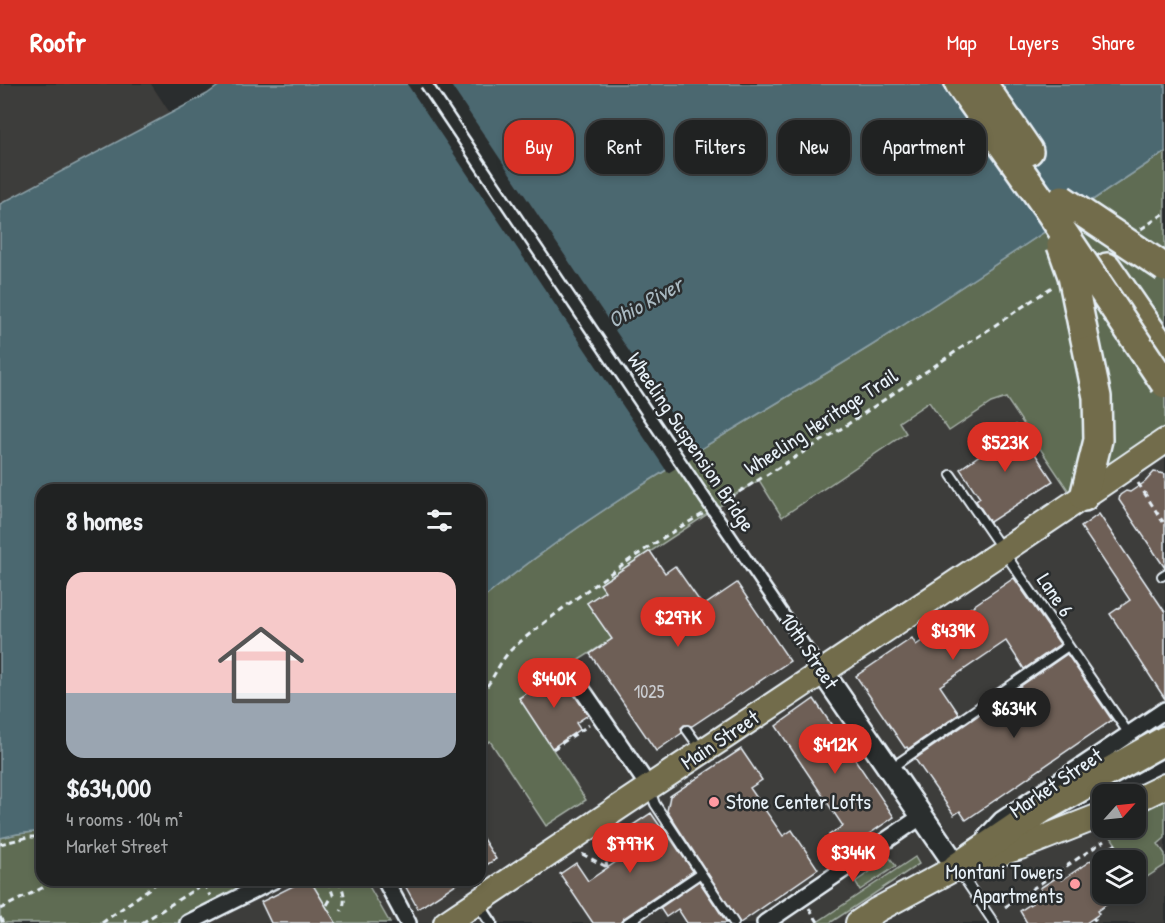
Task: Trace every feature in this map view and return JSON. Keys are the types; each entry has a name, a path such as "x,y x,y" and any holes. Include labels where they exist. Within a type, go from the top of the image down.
{"highway":[{"path":"959,84 1054,203 1165,335"},
{"path":"983,84 1165,384"},
{"path":"1054,203 1165,268"},
{"path":"1054,203 1097,396 1098,440 1084,497"},
{"path":"1107,267 1165,351"},
{"path":"957,867 1042,809 1165,740"}],"main road":[{"name":"Main Street","path":"446,923 1165,441"},
{"name":"10th Street","path":"822,671 957,867"},
{"path":"1146,795 1165,786"},
{"name":"Market Street","path":"858,923 877,910 957,867 1020,847 1092,819"}],"street":[{"name":"Wheeling Suspension Bridge","path":"426,84 762,583"},
{"name":"10th Street","path":"762,583 822,671"},
{"path":"570,672 649,787"},
{"name":"Market Street","path":"957,867 1001,820 1165,710"},
{"path":"765,923 922,816"},
{"path":"188,923 262,886"},
{"path":"388,886 408,923"},
{"path":"477,902 491,923"}],"lane":[{"name":"Lane 6","path":"951,475 1129,734"},
{"path":"890,768 1068,646"},
{"path":"687,730 702,752"},
{"path":"649,787 655,804 734,923"},
{"path":"957,867 994,923"},
{"path":"627,923 701,873"}],"path":[{"path":"1137,231 1165,213"},
{"name":"Wheeling Heritage Trail","path":"717,506 836,432 1061,281"},
{"path":"1137,482 1163,522"},
{"path":"486,688 500,663 527,637 648,547 708,511"},
{"path":"553,749 596,721"},
{"path":"0,844 36,837"},
{"path":"581,854 607,867 602,840"},
{"path":"1005,907 1104,842"},
{"path":"0,909 45,886"},
{"path":"102,923 153,886"},
{"path":"142,923 200,886"},
{"path":"327,904 333,896 330,886"},
{"path":"341,886 344,900 341,911"},
{"path":"0,916 3,923"}],"shaded area":[{"path":"0,84 151,84 170,113 0,204"},
{"path":"1006,398 1073,498 1165,433 1165,710 970,854 1092,824 1092,838 1146,838 1146,818 1165,800 1165,923 188,923 264,886 486,886 486,718 611,640 587,603 605,591 600,584 759,480 782,516 906,433 899,422 929,402 949,431 991,403"}],"green space":[{"path":"1165,152 1165,441 1076,502 1006,398 991,403 949,431 929,402 899,422 906,433 782,517 759,480 726,500 601,584 605,591 587,603 612,639 519,698 586,800 546,826 490,741 486,743 486,596 574,530 672,466 874,344"},
{"path":"1165,786 1165,838 1158,844 1165,854 1165,865 1146,878 1146,850 1120,850 1112,838 1146,838 1146,795"},
{"path":"36,832 36,886 264,886 188,923 0,923 0,838"},
{"path":"915,857 919,864 830,923 816,923"},
{"path":"890,858 896,866 860,890 855,882"},
{"path":"313,886 369,886 390,923 336,923"}],"water":[{"name":"Ohio River","path":"221,84 1165,84 1165,152 874,344 672,466 574,530 486,596 486,484 36,484 36,832 0,838 0,204 207,94"}],"pier":[{"path":"407,84 450,84 504,165 504,174 510,174 698,454 668,473"}],"building":[{"path":"1016,425 1053,481 990,522 976,501 980,498 960,469 981,454 977,447"},
{"path":"1154,472 1165,474 1165,568 1119,500 1120,495 1126,491 1130,492 1145,482"},
{"path":"1099,514 1165,612 1165,699 1110,614 1130,600 1081,527"},
{"path":"650,551 665,573 675,566 703,606 737,583 790,661 692,726 684,725 681,728 682,733 656,751 590,654 612,639 587,603 605,591 600,584"},
{"path":"1014,578 1060,644 1024,669 1006,641 940,686 959,714 908,749 905,748 856,676 912,638 916,645"},
{"path":"1067,654 1112,720 966,820 960,811 954,815 915,759"},
{"path":"559,672 588,715 576,723 580,729 552,748 519,698"},
{"path":"814,699 894,817 841,853 829,835 843,826 776,726"},
{"path":"741,749 762,780 750,788 783,836 792,830 818,869 740,923 667,811 670,796"},
{"path":"651,813 693,871 620,923 593,923 560,874 576,863 588,881 626,855 613,838"},
{"path":"486,843 496,859 486,865"},
{"name":"Montani Towers Apartments","path":"1115,844 1119,850 1106,850"},
{"name":"Montani Towers Apartments","path":"1092,860 1092,904 1107,904 1097,911 1099,914 1086,923 1027,923 1020,911 1032,903 1030,900 1042,891 1040,888 1059,876 1062,880"},
{"path":"699,881 727,923 687,923 678,909 666,917 660,908"},
{"path":"293,886 314,886 336,923 271,923 261,902"},
{"path":"405,886 453,886 418,909"}],"place":[{"name":"Stone Center Lofts","path":"714,802"},
{"name":"Montani Towers Apartments","path":"1075,884"}]}
